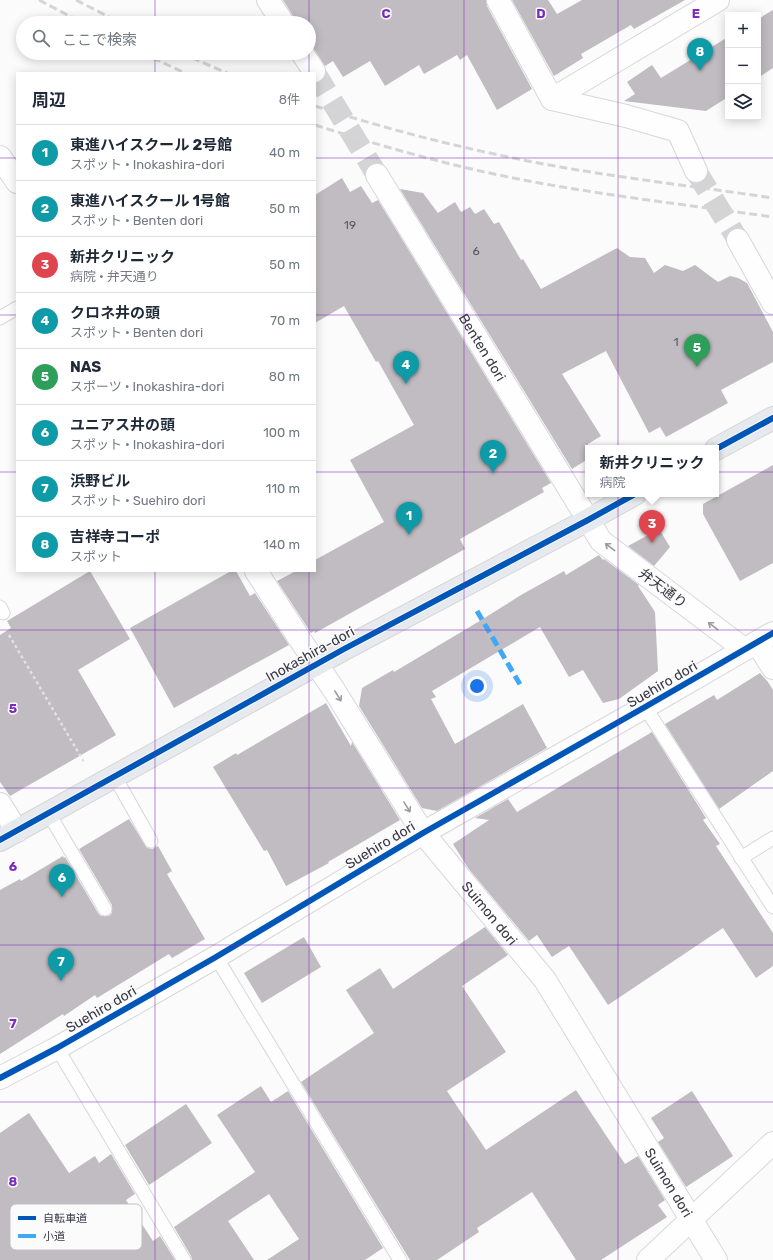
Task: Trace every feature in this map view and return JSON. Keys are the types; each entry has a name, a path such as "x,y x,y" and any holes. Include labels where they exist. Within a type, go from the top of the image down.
{"main road":[{"path":"719,447 773,418"},
{"name":"Inokashira-dori","path":"8,836 316,664 630,497"}],"street":[{"path":"268,0 278,16"},
{"path":"498,0 552,99 626,116 678,131 696,171"},
{"path":"552,99 718,0"},
{"path":"307,60 314,71"},
{"path":"0,157 16,181"},
{"name":"Benten dori","path":"377,175 588,520"},
{"path":"738,240 773,303"},
{"name":"弁天通り","path":"588,520 601,541 758,642 773,668"},
{"name":"Suimon dori","path":"257,572 334,690 423,833 544,980 716,1260"},
{"name":"Suehiro dori","path":"0,1078 57,1048 216,957 423,833 758,642"},
{"path":"0,804 8,836"},
{"path":"648,1260 773,1142"}],"lane":[{"path":"0,318 16,309"},
{"path":"645,707 773,907"},
{"path":"106,782 151,841"},
{"path":"48,814 105,909"},
{"path":"741,858 773,838"},
{"path":"216,957 400,1260"},
{"path":"57,1048 184,1260"}],"path":[{"path":"2,610 2,624 106,782"}],"building":[{"path":"283,0 486,0 487,6 532,89 497,110 467,55 460,60 457,55 424,74 419,65 385,86 370,61 343,77 333,61 325,66 316,52 316,16 293,16"},
{"path":"512,0 548,0 557,14 582,0 685,0 634,29 631,25 581,54 583,58 554,76"},
{"path":"773,10 773,68 761,76 761,48 761,17"},
{"path":"725,39 725,99 706,111 624,101 635,94 627,82 652,65 661,78"},
{"path":"342,178 350,192 361,186 372,203 378,200 551,483 542,488 544,492 460,539 465,549 315,633 314,631 311,633 277,581 294,572 316,572 316,559 384,522 350,460 414,425 378,361 376,362 344,306 316,322 316,194"},
{"path":"400,189 423,193 438,213 455,202 461,212 470,207 475,214 484,209 494,224 499,222 521,260 523,259 541,289 617,248 630,257 645,258 654,273 665,265 683,271 695,265 718,282 730,276 747,283 773,332 773,362 721,390 728,403 666,437 660,427 649,433 606,351 562,374 601,436 588,445 585,445 585,461 572,469"},
{"path":"773,465 773,563 740,581 703,514 703,504 716,497 719,497 719,495"},
{"path":"659,529 670,547 654,566 628,546"},
{"path":"599,555 603,560 604,559 639,585 638,586 655,612 658,671 619,699 603,703 583,670 569,677 540,627 432,691 436,697 431,699 455,744 523,704 547,748 437,811 422,808 359,706 362,688 393,670 394,672 521,595 564,571 566,575"},
{"path":"91,572 130,639 78,670 116,735 10,796 0,782 0,635 11,628 7,621"},
{"path":"229,572 237,572 250,596 255,593 289,645 174,708 130,628"},
{"path":"760,673 773,690 773,771 719,809 665,724 714,695 717,700"},
{"path":"326,703 351,746 352,742 400,820 328,862 329,863 286,886 267,850 264,851 213,767 236,753 237,755"},
{"path":"652,732 706,818 703,820 720,844 716,846 773,933 773,966 756,978 723,928 608,1005 569,946 552,957 537,935 529,941 468,868 453,844 489,820 475,818 508,799 517,812"},
{"path":"129,819 147,848 152,849 158,846 172,871 167,874 205,939 172,958 169,954 97,998 95,995 64,1016 63,1014 0,1054 0,890 20,879 21,881 63,856 98,913 101,916 109,916 112,913 112,905 79,849"},
{"path":"485,927 508,955 462,986 506,1052 447,1091 486,1150 576,1090 625,1164 638,1156 665,1200 658,1205 667,1217 601,1260 576,1260 532,1192 477,1228 479,1232 437,1260 410,1260 301,1082 374,1033 346,990 380,968 393,989"},
{"path":"304,937 321,967 262,1003 244,973"},
{"path":"261,1086 271,1102 288,1091 383,1248 365,1260 267,1260 299,1239 269,1194 228,1221 254,1260 192,1260 174,1227 255,1172 217,1115"},
{"path":"692,1091 733,1156 686,1187 658,1142 664,1138 651,1118"},
{"path":"186,1104 212,1143 149,1185 125,1145"},
{"path":"29,1113 69,1173 95,1156 99,1163 111,1154 135,1194 126,1200 129,1204 10,1204 10,1250 142,1250 142,1224 153,1241 160,1236 175,1260 0,1260 0,1133"}],"tunnel":[{"path":"316,75 377,175"},
{"path":"696,171 738,240"}],"railway":[{"path":"39,0 70,16"},
{"path":"76,0 107,16"},
{"path":"157,60 183,72"},
{"path":"197,60 225,72"},
{"path":"316,106 410,134 507,157 597,173 773,198"},
{"path":"316,125 406,152 533,182 773,217"}],"marked path":[{"path":"477,611 521,686"}],"cycle path":[{"path":"719,447 773,418"},
{"path":"0,840 344,649 630,497"},
{"path":"0,1078 57,1048 216,957 423,833 773,633"}],"place":[{"name":"吉祥寺コーポ","path":"700,71"},
{"name":"NAS","path":"697,367"},
{"name":"クロネ井の頭","path":"406,384"},
{"name":"東進ハイスクール 1号館","path":"493,473"},
{"name":"東進ハイスクール 2号館","path":"409,535"},
{"name":"新井クリニック","path":"652,543"},
{"name":"ユニアス井の頭","path":"62,897"},
{"name":"浜野ビル","path":"61,981"}]}
